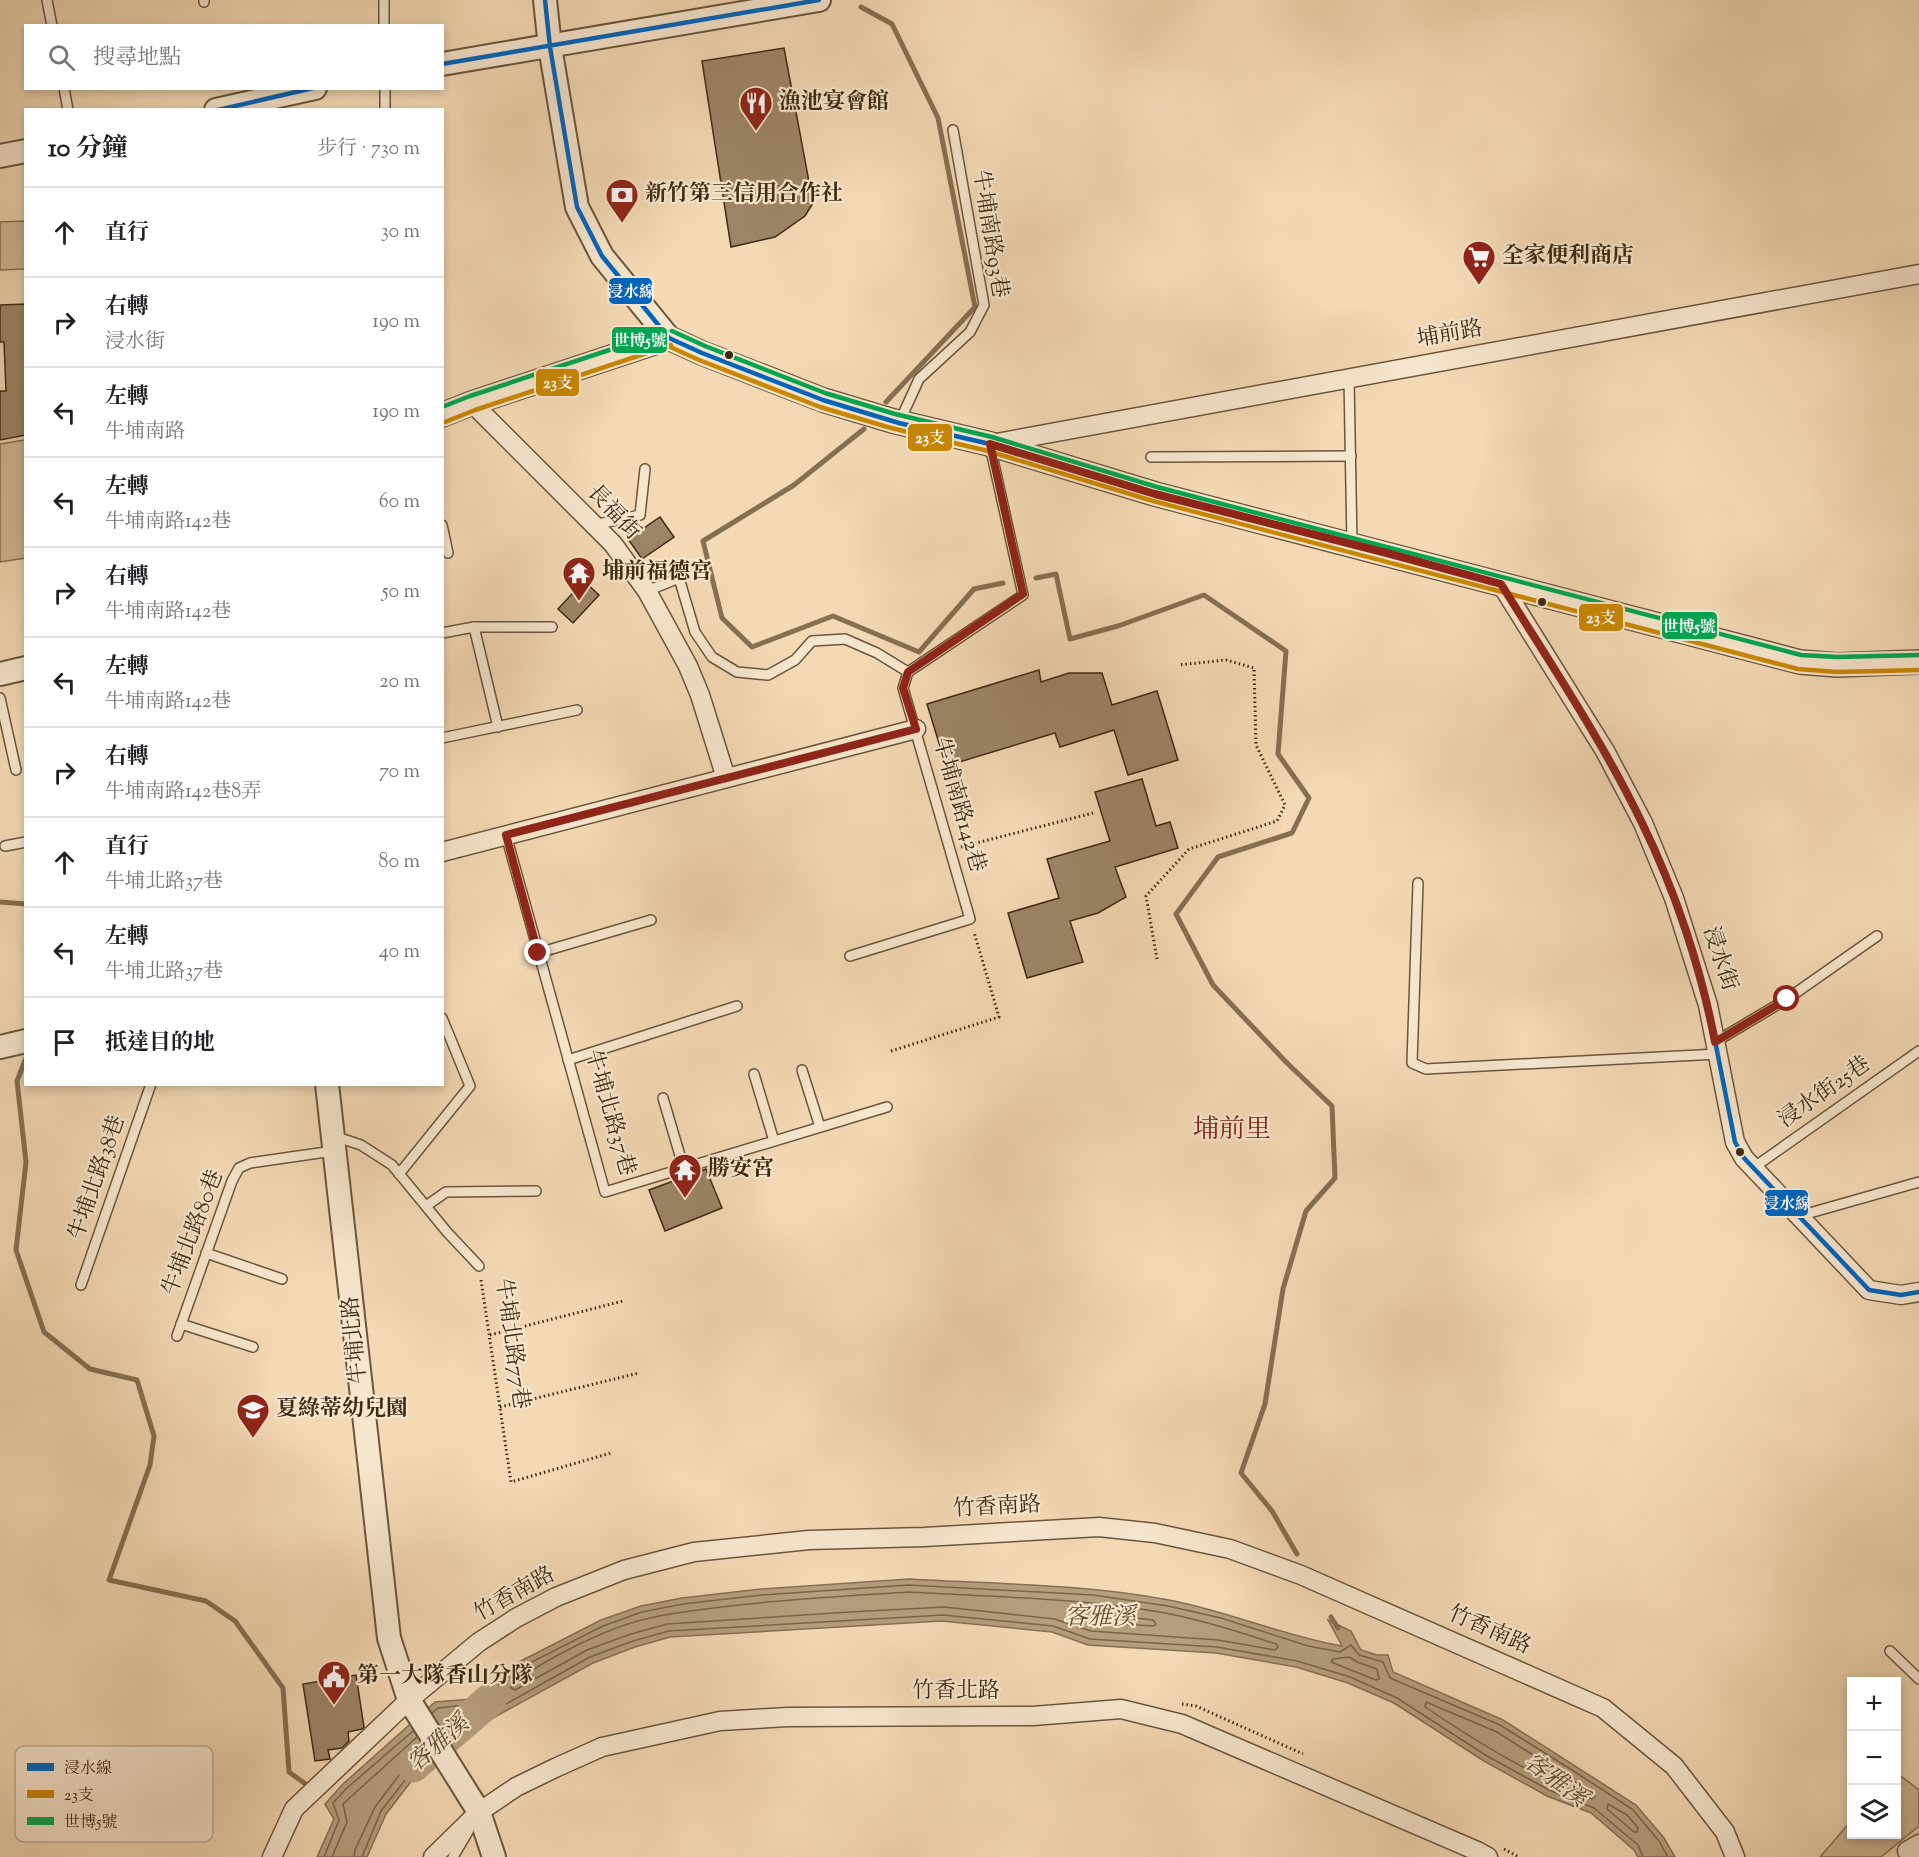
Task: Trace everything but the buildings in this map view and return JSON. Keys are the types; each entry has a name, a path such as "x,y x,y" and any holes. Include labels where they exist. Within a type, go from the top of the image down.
{"street":[{"path":"545,0 550,47 577,207 602,256 669,338 823,400 899,423 990,444 1155,494 1800,662 1837,665 1919,662"},
{"path":"444,64 819,0"},
{"path":"225,108 306,90"},
{"path":"0,156 24,150"},
{"name":"埔前路","path":"990,444 1919,274"},
{"path":"444,414 669,338"},
{"name":"長福街","path":"472,403 613,544 648,591 693,676 726,778"},
{"name":"浸水街","path":"1501,584 1605,751 1642,823 1674,897 1708,1005 1735,1142 1744,1158 1869,1290 1902,1295 1919,1292"},
{"path":"0,674 24,668"},
{"path":"444,851 916,729"},
{"path":"0,1047 24,1041"},
{"name":"牛埔北路","path":"327,1086 390,1638 409,1700 479,1812"},
{"name":"竹香南路","path":"272,1857 294,1809 409,1700 480,1642 516,1618 556,1597 624,1570 693,1552 809,1540 924,1537 1099,1527 1155,1533 1230,1549 1301,1575 1603,1708 1674,1766 1725,1832 1735,1857"},
{"name":"竹香北路","path":"433,1857 479,1812 516,1787 603,1747 720,1720 787,1717 1033,1716 1121,1709 1182,1724 1477,1851 1494,1852"},
{"path":"479,1812 494,1857"}],"lane":[{"path":"47,0 52,24"},
{"path":"384,0 384,24"},
{"path":"64,90 68,108"},
{"path":"385,90 385,108"},
{"name":"牛埔南路93巷","path":"899,423 919,380 970,332 984,305 953,130"},
{"path":"1349,378 1352,544"},
{"path":"648,591 679,578 694,632 712,657 737,672 768,675 795,660 812,641 845,639 908,672 1023,594 990,444"},
{"path":"1151,456 1351,456"},
{"path":"594,525 640,515 645,470"},
{"path":"444,534 448,553"},
{"path":"474,627 498,727"},
{"path":"444,633 474,627 552,627"},
{"name":"牛埔南路142巷","path":"908,672 903,688 970,919"},
{"path":"0,698 16,770"},
{"path":"444,738 577,710"},
{"name":"牛埔北路37巷","path":"506,835 605,1192 887,1107"},
{"path":"5,846 24,842"},
{"path":"1418,883 1412,1063 1426,1069 1717,1048 1877,936"},
{"path":"850,956 970,919"},
{"path":"538,953 651,920"},
{"path":"568,1060 737,1006"},
{"path":"399,1174 470,1086 444,1023"},
{"name":"浸水街25巷","path":"1753,1168 1919,1051"},
{"path":"802,1070 820,1127"},
{"path":"754,1074 774,1141"},
{"name":"牛埔北路38巷","path":"81,1285 150,1086"},
{"path":"663,1098 684,1169"},
{"name":"牛埔北路77巷","path":"334,1143 361,1145 392,1165 480,1266"},
{"name":"牛埔北路80巷","path":"177,1336 232,1181 239,1168 250,1163 334,1143"},
{"path":"1798,1216 1919,1182"},
{"path":"426,1206 446,1192 536,1191"},
{"path":"206,1253 282,1279"},
{"path":"181,1324 252,1347"},
{"path":"1890,1651 1919,1680"},
{"path":"453,1857 479,1812"}],"path":[{"path":"1157,959 1146,896 1189,849 1277,821 1285,805 1256,745 1254,669 1226,660 1178,665"},
{"path":"951,850 1093,813"},
{"path":"891,1051 999,1017 970,919"},
{"name":"牛埔北路77巷","path":"480,1266 511,1482 611,1453"},
{"path":"490,1335 623,1301"},
{"path":"500,1407 639,1373"},
{"path":"1174,1702 1196,1706 1312,1758"},
{"path":"1494,1852 1519,1857"}],"shaded area":[{"path":"24,221 24,269 0,270 0,222"},
{"path":"24,440 24,558 0,562 0,444"},
{"path":"1901,1776 1919,1790 1919,1826 1881,1857 1820,1857 1847,1826 1847,1839 1901,1839"}],"water":[{"name":"客雅溪","path":"909,1579 1039,1585 1137,1595 1213,1610 1298,1636 1342,1646 1328,1620 1351,1631 1361,1650 1377,1655 1388,1655 1393,1672 1503,1720 1636,1805 1664,1838 1675,1857 1638,1857 1634,1850 1591,1813 1547,1796 1484,1761 1394,1703 1348,1683 1296,1667 1216,1653 1088,1645 1052,1632 942,1621 670,1637 635,1647 593,1663 473,1729 450,1731 386,1814 367,1857 317,1857 334,1819 325,1804 343,1784 435,1702 472,1699 519,1662 601,1620 641,1606 682,1598 761,1589"}],"waterway":[{"path":"861,7 892,24 938,118 975,307 886,402"},
{"path":"864,429 794,485 703,541 722,618 752,647 833,616 919,652 974,589 1003,583"},
{"path":"1036,578 1056,574 1070,639 1118,626 1204,595 1286,651 1278,754 1309,798 1292,833 1218,857 1176,914 1213,985 1287,1063 1332,1106 1335,1178 1306,1211 1283,1289 1265,1404 1241,1473 1272,1511 1297,1554"},
{"path":"0,902 24,904"},
{"path":"24,1063 17,1081 26,1162 16,1250 44,1332 90,1369 137,1380 154,1436 150,1465 109,1580 206,1601 235,1621 283,1688 289,1772 307,1785"},
{"path":"1331,1617 1338,1628"},
{"name":"客雅溪","path":"413,1766 490,1700"}],"transit line":[{"name":"浸水線","path":"545,0 550,47 577,207 602,256 669,338 823,400 899,423 990,444 1155,494 1501,584"},
{"name":"浸水線","path":"444,64 819,0"},
{"name":"浸水線","path":"227,108 304,90"},
{"name":"世博5號","path":"444,406 667,331"},
{"name":"世博5號","path":"672,331 825,393 895,414 992,437 1157,487 1801,655 1837,657 1919,655"},
{"name":"23支","path":"666,345 820,407 891,428 988,451 1153,501 1798,669 1837,672 1919,670"},
{"name":"23支","path":"445,422 671,345"},
{"name":"浸水線","path":"1501,584 1605,751 1643,823 1674,898 1708,1005 1735,1142 1744,1158 1869,1290 1901,1295 1919,1292"}],"place":[{"name":"漁池宴會館","path":"756,132"},
{"name":"新竹第三信用合作社","path":"622,224"},
{"name":"全家便利商店","path":"1479,286"},
{"name":"埔前福德宮","path":"579,602"},
{"name":"勝安宮","path":"685,1199"},
{"name":"夏綠蒂幼兒園","path":"253,1439"},
{"name":"第一大隊香山分隊","path":"334,1706"}],"district":[{"name":"埔前里","path":"1232,1130"}],"route":[{"path":"538,953 506,835 916,729 903,688 908,672 1023,594 990,444 1155,494 1501,584 1605,751 1642,823 1674,897 1708,1005 1715,1042 1787,999"}]}
